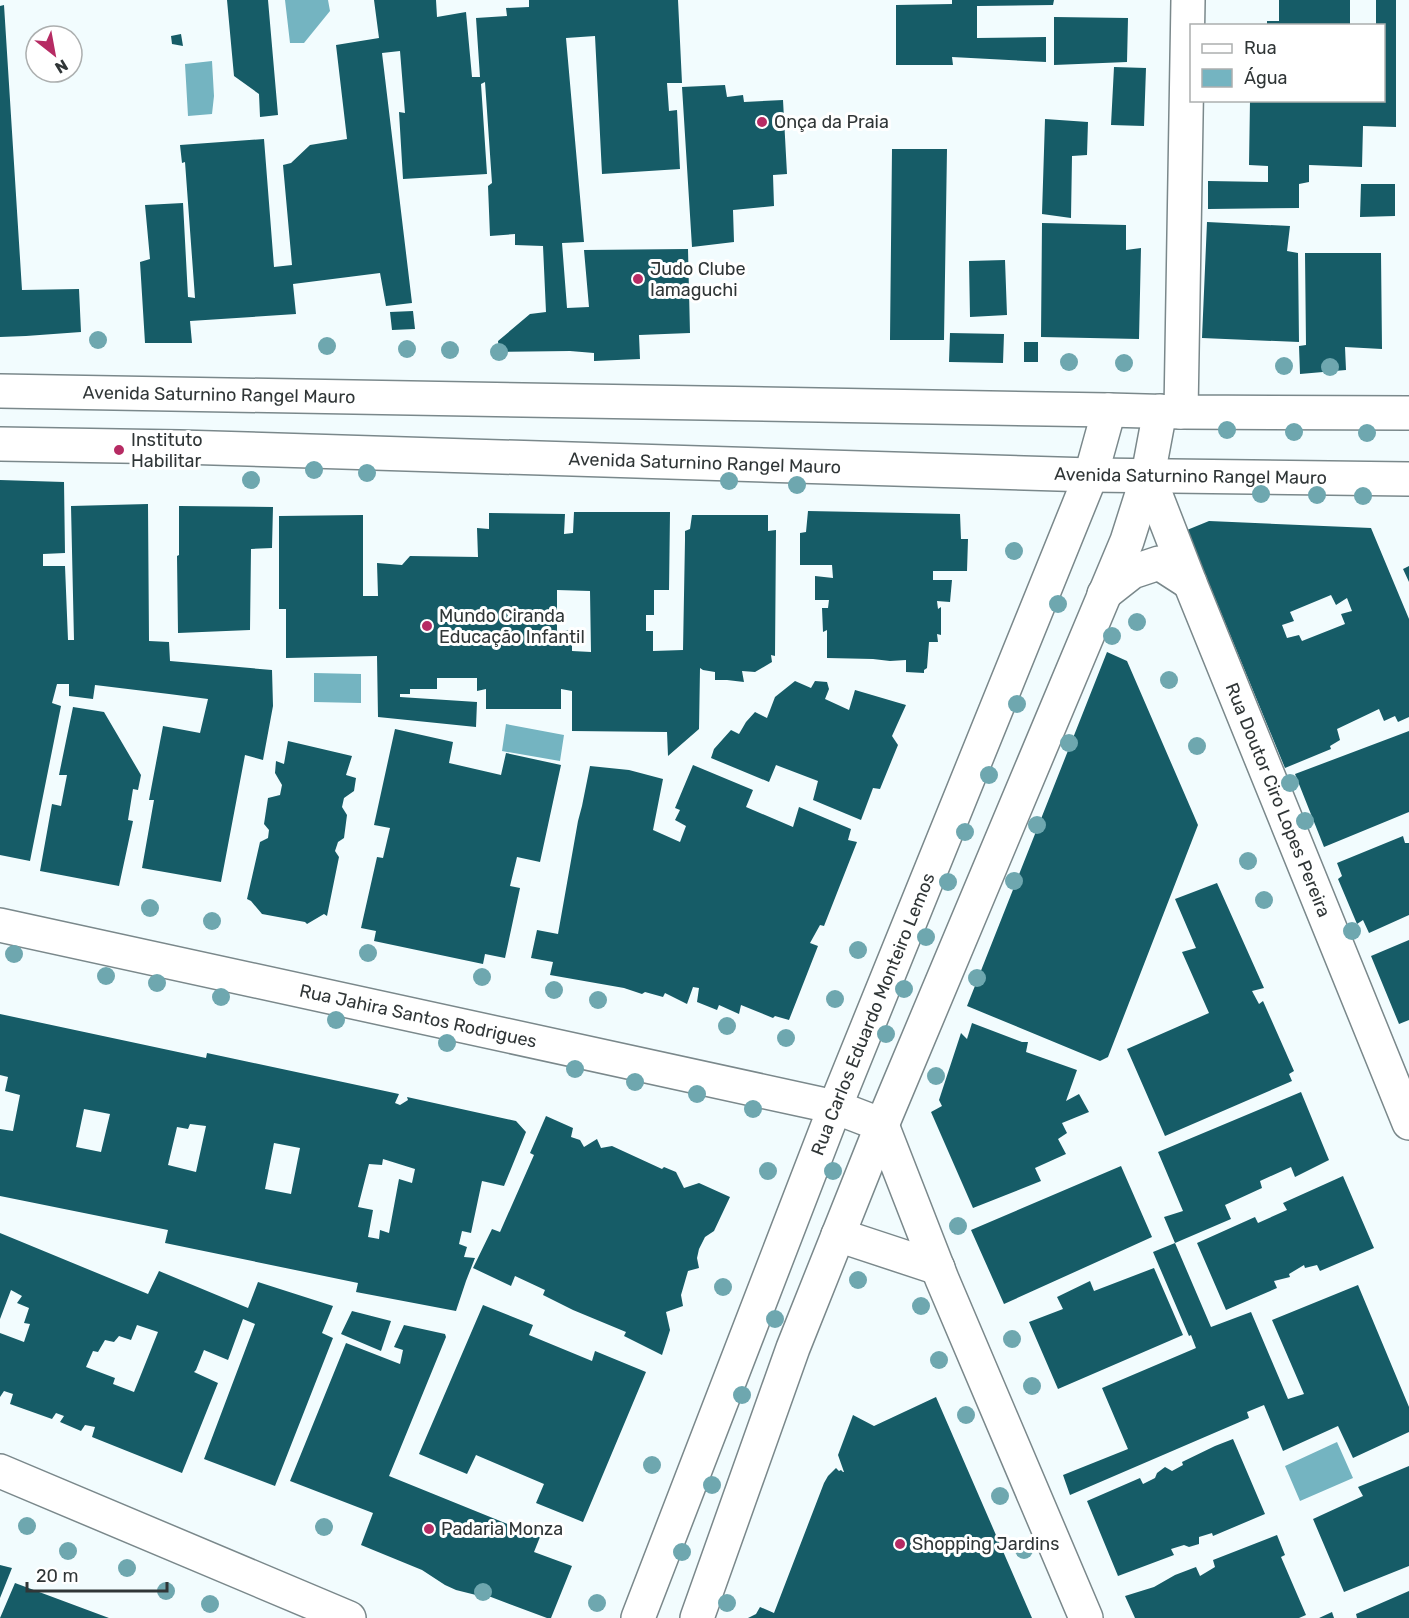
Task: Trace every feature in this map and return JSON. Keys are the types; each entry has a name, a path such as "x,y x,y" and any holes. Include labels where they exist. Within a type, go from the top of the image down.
{"street":[{"path":"697,1618 793,1348 882,1125 1127,541 1171,412 1188,0"},
{"name":"Avenida Saturnino Rangel Mauro","path":"0,391 1171,412 1409,413"},
{"path":"180,447 181,394"},
{"name":"Rua Carlos Eduardo Monteiro Lemos","path":"638,1618 835,1107 1091,475 1109,410"},
{"name":"Avenida Saturnino Rangel Mauro","path":"0,444 180,447 1091,475 1409,478"},
{"name":"Rua Doutor Ciro Lopes Pereira","path":"1148,475 1409,1123"},
{"path":"1104,594 1132,572 1159,563 1190,583"},
{"name":"Rua Jahira Santos Rodrigues","path":"0,925 835,1107 882,1125"},
{"path":"882,1125 938,1268 1086,1618"},
{"path":"838,1235 938,1268"},
{"path":"0,1471 348,1618"}],"water":[{"path":"285,0 328,0 330,11 304,43 290,43"},
{"path":"212,61 214,96 212,114 188,116 185,64"},
{"path":"314,673 361,674 361,703 314,702"},
{"path":"506,724 564,735 560,761 502,751"},
{"path":"1337,1442 1353,1478 1300,1501 1285,1466"}],"building":[{"path":"227,0 268,0 278,115 260,117 259,94 234,76"},
{"path":"374,0 436,0 437,17 466,12 472,77 480,77 476,18 507,16 506,8 529,7 529,0 678,0 682,83 667,83 669,111 677,110 680,169 602,174 595,36 566,38 584,242 562,243 567,308 589,307 584,250 688,249 690,333 639,335 640,359 594,361 594,353 570,351 499,352 498,341 530,314 546,312 543,246 515,245 515,234 490,236 488,186 492,183 485,82 481,84 487,174 403,179 399,112 405,113 400,51 382,53 412,303 386,306 380,273 293,284 296,314 190,321 192,343 145,343 140,262 150,259 145,205 183,203 188,297 195,298 185,162 182,163 180,145 264,139 274,267 292,265 283,165 291,163 310,145 347,139 336,45 379,38"},
{"path":"952,0 1054,0 1053,5 977,6 977,38 1046,37 1046,62 952,57 953,65 896,65 896,5 952,4"},
{"path":"1279,0 1350,0 1350,24 1267,24 1267,21 1279,21"},
{"path":"1376,0 1396,0 1396,127 1363,126 1362,167 1309,165 1309,182 1299,184 1299,208 1208,209 1208,181 1268,182 1268,166 1249,165 1250,102 1385,102 1385,24 1376,24"},
{"path":"4,5 22,290 79,289 81,332 0,337 0,6"},
{"path":"1054,17 1128,18 1127,62 1054,65"},
{"path":"181,34 183,46 172,44 171,36"},
{"path":"1114,67 1146,68 1144,126 1111,125"},
{"path":"725,85 727,97 743,95 744,102 783,100 787,174 773,175 774,206 733,210 734,242 692,247 682,87"},
{"path":"1045,119 1088,122 1087,155 1072,156 1071,218 1042,214"},
{"path":"892,149 947,149 944,340 890,340"},
{"path":"1361,184 1395,184 1395,216 1360,217"},
{"path":"1207,222 1290,226 1287,251 1298,253 1299,342 1202,338"},
{"path":"1042,223 1126,225 1126,250 1141,248 1139,339 1041,337"},
{"path":"1305,253 1381,253 1382,349 1345,347 1346,370 1300,374 1299,346 1306,345"},
{"path":"1005,260 1007,315 970,317 969,261"},
{"path":"413,311 415,329 392,330 390,312"},
{"path":"950,333 1004,334 1003,363 949,362"},
{"path":"1024,342 1038,342 1038,362 1024,362"},
{"path":"0,480 64,482 65,553 43,554 43,566 65,566 68,640 74,640 71,506 148,504 149,641 169,642 170,661 272,670 273,706 263,760 245,755 221,882 142,868 154,800 149,800 163,726 200,733 208,699 169,694 95,685 93,699 69,696 69,684 57,684 52,703 61,706 30,861 0,855"},
{"path":"179,506 273,507 272,548 251,549 250,630 178,633"},
{"path":"808,511 960,514 961,539 968,539 967,571 933,571 933,580 952,580 950,602 937,601 938,609 941,607 941,635 937,634 938,642 929,642 927,668 924,673 906,672 906,660 827,658 827,630 823,632 822,608 828,608 829,600 815,600 815,576 833,578 832,565 800,565 800,533 806,532"},
{"path":"574,512 670,512 669,590 654,590 654,615 646,615 646,631 653,631 653,651 683,650 685,531 690,529 692,515 768,515 768,531 776,530 775,656 771,655 772,662 755,672 742,671 744,682 715,680 715,672 700,668 699,729 668,756 667,732 572,731 572,691 561,689 561,709 486,709 486,689 477,691 477,678 437,678 437,689 410,689 410,694 400,694 400,697 477,702 476,727 378,717 377,656 286,658 286,609 279,609 279,516 363,515 363,596 378,596 377,563 402,565 410,556 478,557 477,528 489,529 489,513 565,514 564,534 573,533","holes":["557,590 590,591 591,652 572,651 572,630 557,631"]},
{"path":"1209,521 1371,528 1409,619 1409,717 1398,722 1395,716 1384,721 1379,709 1337,729 1340,740 1330,746 1331,749 1285,768 1187,530","holes":["1331,595 1336,605 1347,598 1352,611 1341,614 1345,624 1302,641 1299,635 1287,638 1282,625 1294,621 1290,612"]},
{"path":"1409,566 1409,582 1403,569"},
{"path":"1107,652 1127,661 1198,825 1108,1057 1100,1061 967,1006"},
{"path":"795,681 811,688 815,681 827,682 829,689 825,699 849,710 855,690 906,705 892,736 898,745 880,789 873,788 861,820 813,800 818,781 776,765 769,782 711,758 714,749 731,730 739,734 755,712 767,718 775,697"},
{"path":"73,707 104,712 141,775 138,790 133,789 128,820 133,821 119,886 40,871 52,804 61,806 67,775 59,775"},
{"path":"395,729 453,742 449,763 501,775 506,753 561,765 540,862 517,857 510,886 520,888 505,958 485,954 483,964 374,941 376,931 361,928 377,857 383,858 390,828 374,825"},
{"path":"1409,731 1409,812 1324,847 1295,774"},
{"path":"288,741 352,756 346,775 356,778 354,791 344,798 342,807 347,815 344,838 338,842 335,851 339,857 327,916 324,914 307,924 262,914 247,899 260,842 268,838 269,830 264,824 268,798 280,795 282,785 275,773 276,761 284,764"},
{"path":"693,765 753,790 746,807 793,827 799,807 851,829 848,840 857,842 824,926 820,925 810,943 818,946 789,1020 775,1016 773,1018 741,1005 739,1014 719,1005 717,1010 697,1002 699,988 693,987 687,1004 665,993 663,997 645,992 642,994 624,988 550,975 553,962 531,958 537,930 558,934 590,766 629,770 663,779 653,830 680,842 686,826 675,820 680,810 675,808"},
{"path":"1403,836 1405,843 1409,843 1409,915 1369,933 1363,920 1357,924 1338,879 1342,876 1337,863"},
{"path":"1217,883 1264,988 1252,991 1259,1004 1263,1001 1294,1071 1289,1074 1292,1081 1165,1136 1127,1049 1209,1013 1182,952 1196,948 1175,899"},
{"path":"1409,940 1409,1020 1399,1024 1371,956"},
{"path":"0,1014 206,1058 207,1053 399,1094 395,1103 400,1105 408,1100 407,1097 516,1121 526,1132 504,1186 482,1181 471,1233 462,1231 459,1244 467,1247 464,1257 475,1258 456,1311 356,1292 358,1283 165,1243 168,1230 0,1196 0,1129 13,1131 20,1095 5,1091 8,1077 0,1075","holes":["84,1109 110,1114 101,1152 76,1147","190,1124 206,1126 196,1172 168,1165 177,1127 188,1129","274,1143 300,1148 291,1194 265,1189","383,1159 415,1169 412,1183 399,1179 389,1233 380,1230 379,1239 368,1237 373,1210 358,1207 369,1164 382,1165"]},
{"path":"972,1023 1022,1042 1028,1042 1026,1052 1077,1070 1066,1101 1079,1094 1089,1112 1062,1123 1067,1133 1058,1139 1066,1154 1035,1168 1041,1181 973,1208 931,1112 942,1106 939,1100 961,1033 967,1039"},
{"path":"1301,1092 1329,1160 1295,1177 1291,1167 1260,1181 1262,1188 1225,1205 1231,1219 1175,1243 1164,1217 1183,1211 1158,1152"},
{"path":"546,1116 573,1128 571,1137 580,1140 584,1147 597,1139 601,1148 612,1146 662,1169 664,1167 676,1172 684,1188 699,1183 730,1197 714,1231 705,1237 699,1249 697,1258 699,1268 688,1271 681,1295 683,1306 666,1312 670,1330 662,1355 624,1336 626,1332 543,1295 545,1290 515,1276 511,1286 473,1268 492,1229 500,1232 534,1155 530,1153"},
{"path":"1121,1166 1152,1237 1004,1304 971,1230"},
{"path":"1343,1176 1374,1248 1320,1271 1317,1265 1305,1268 1304,1265 1289,1274 1290,1277 1274,1281 1277,1288 1226,1310 1197,1243 1255,1217 1258,1223 1287,1210 1283,1203"},
{"path":"0,1233 148,1294 159,1271 248,1308 258,1282 333,1306 322,1333 333,1338 275,1486 204,1459 255,1324 243,1319 228,1360 204,1350 194,1372 218,1383 182,1473 92,1437 95,1427 85,1425 81,1431 60,1422 64,1416 56,1413 52,1419 10,1404 13,1394 4,1391 0,1397 0,1333 24,1342 30,1324 24,1323 29,1308 17,1303 22,1296 11,1290 0,1319","holes":["137,1325 158,1332 134,1392 113,1384 115,1378 86,1367 93,1351 98,1352 105,1340 114,1342 119,1336 131,1340"]},
{"path":"1175,1243 1211,1327 1251,1312 1288,1399 1304,1394 1272,1320 1358,1285 1409,1407 1409,1432 1353,1458 1338,1426 1283,1451 1264,1405 1247,1412 1249,1418 1070,1495 1063,1475 1128,1449 1102,1388 1196,1348 1153,1252"},
{"path":"1154,1268 1183,1335 1058,1389 1029,1322 1063,1309 1057,1297 1090,1281 1094,1291"},
{"path":"483,1305 533,1325 529,1335 592,1361 595,1351 646,1372 583,1522 536,1503 544,1484 476,1455 467,1474 419,1454"},
{"path":"352,1311 391,1321 381,1351 341,1334"},
{"path":"404,1325 445,1334 446,1337 389,1476 540,1537 534,1552 572,1566 551,1618 491,1597 456,1590 422,1570 361,1545 373,1513 290,1481 346,1343 400,1364 403,1350 394,1347"},
{"name":"Shopping Jardins","path":"936,1397 1032,1618 748,1618 756,1614 760,1607 774,1613 824,1483 836,1468 844,1472 838,1455 853,1415 874,1426"},
{"path":"1233,1439 1265,1514 1213,1536 1212,1533 1199,1537 1199,1544 1171,1549 1174,1555 1118,1576 1087,1501 1140,1478 1143,1484 1155,1478 1157,1473 1165,1467 1172,1471 1183,1465 1182,1462"},
{"path":"1409,1466 1409,1566 1344,1592 1313,1519 1363,1496 1358,1487"},
{"path":"1277,1535 1285,1555 1281,1557 1306,1615 1299,1618 1135,1618 1125,1596 1154,1587 1175,1575 1196,1567 1200,1576 1215,1567 1213,1560"},
{"path":"0,1565 12,1568 0,1598"},
{"path":"15,1583 109,1618 0,1618"},
{"path":"1409,1591 1409,1618 1357,1618 1356,1614"},
{"path":"1332,1612 1334,1618 1319,1618"}],"place":[{"name":"Onça da Praia","path":"762,122"},
{"name":"Judo Clube Iamaguchi","path":"638,279"},
{"name":"Instituto Habilitar","path":"119,450"},
{"name":"Mundo Ciranda Educação Infantil","path":"427,626"},
{"name":"Padaria Monza","path":"429,1529"},
{"name":"Shopping Jardins","path":"900,1544"}]}
